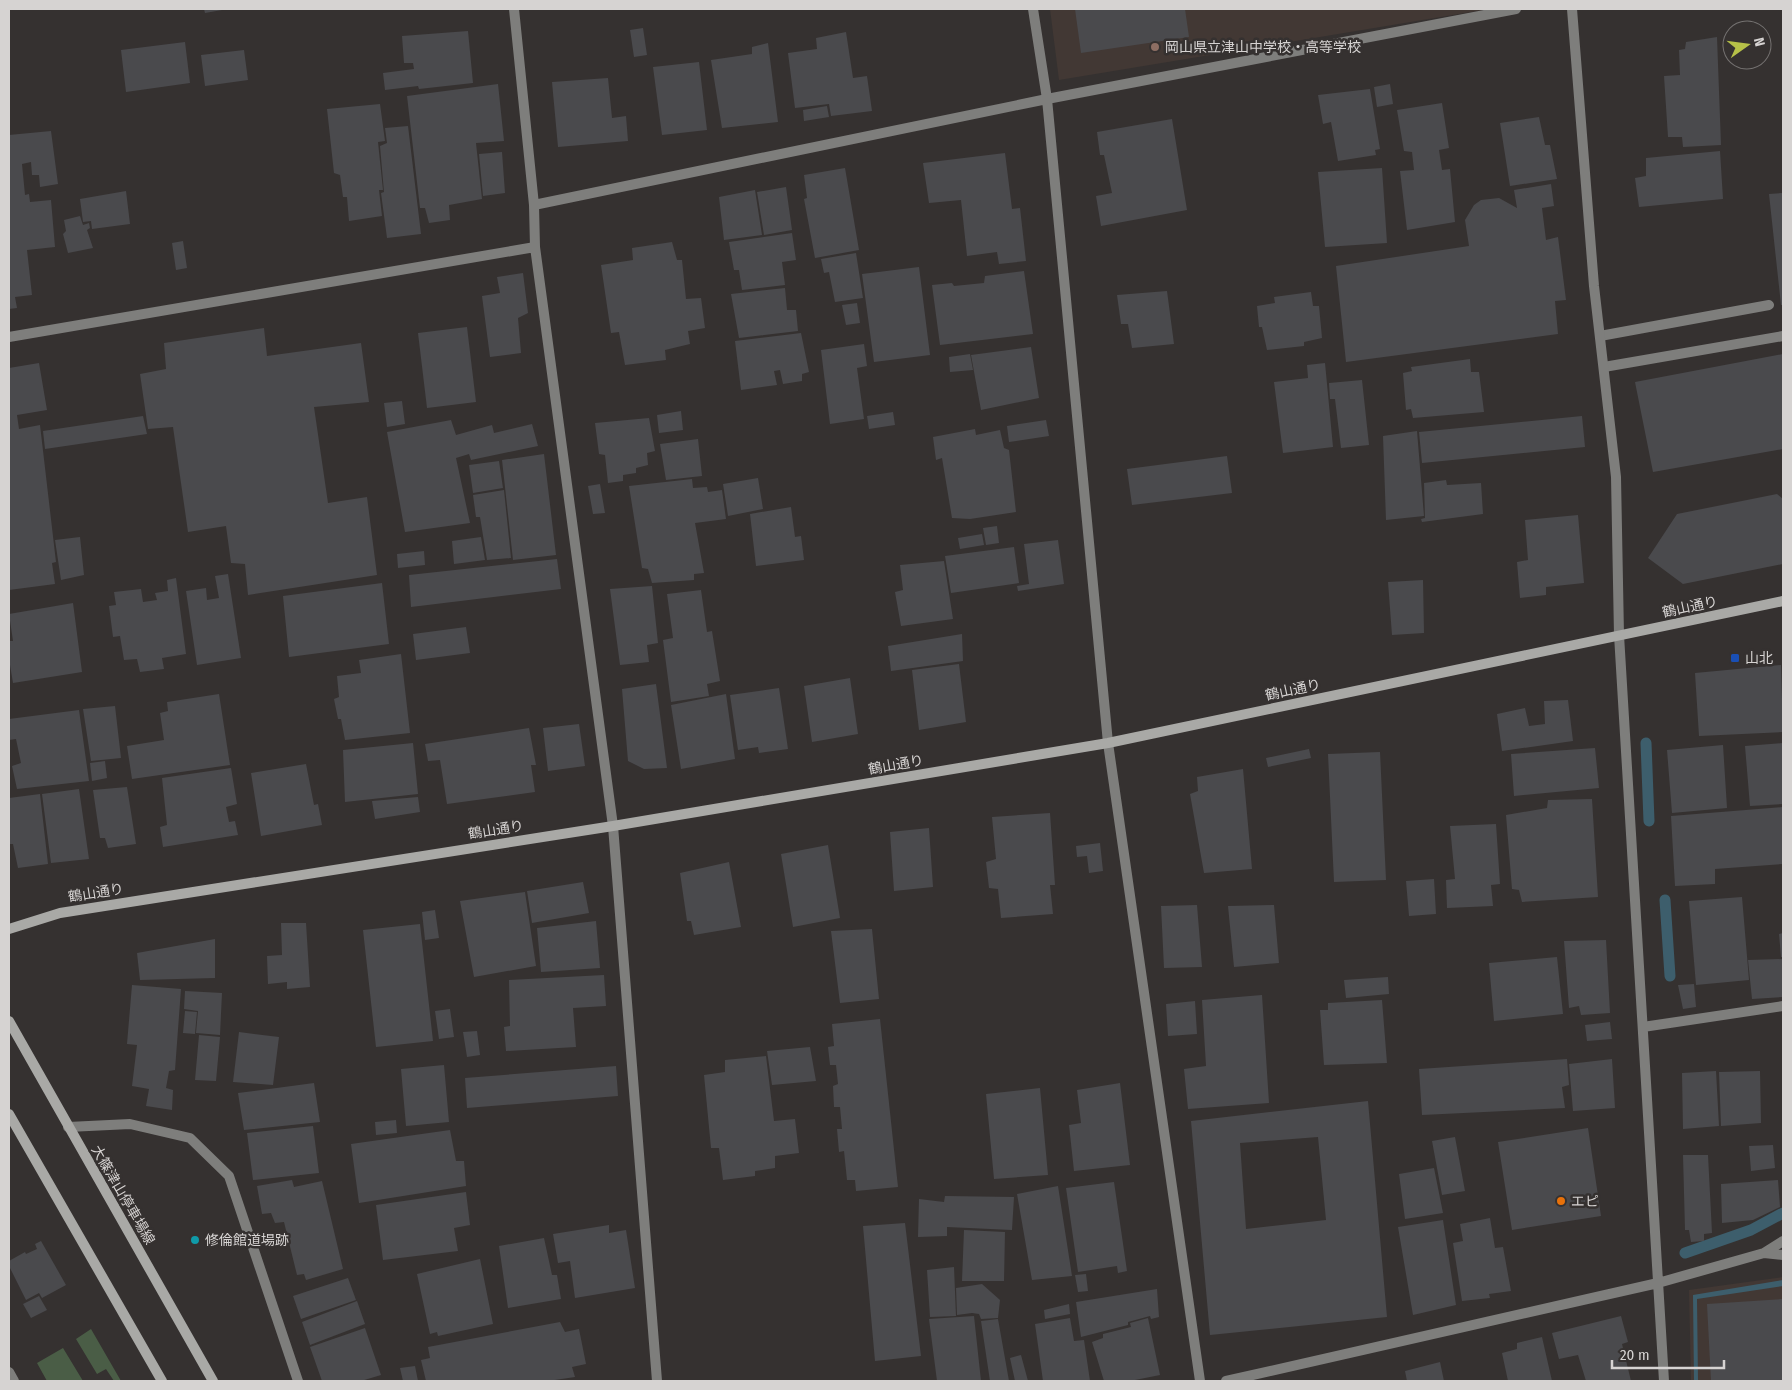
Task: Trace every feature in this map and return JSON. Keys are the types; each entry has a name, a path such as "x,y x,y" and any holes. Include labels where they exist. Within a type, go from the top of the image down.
{"street":[{"path":"514,9 534,204 535,247 613,826 657,1381"},
{"path":"1033,9 1047,99 1108,743 1200,1381"},
{"path":"534,204 1047,99 1516,9"},
{"path":"1572,9 1600,336 1616,477 1619,635 1664,1381"},
{"path":"9,337 535,247"},
{"path":"1600,336 1769,305"},
{"path":"1604,366 1783,336"},
{"name":"鶴山通り","path":"9,929 60,913 613,826 1108,743 1783,601"},
{"path":"1642,1026 1783,1006"},
{"name":"大篠津山停車場線","path":"9,1021 213,1381"},
{"path":"9,1114 162,1381"},
{"path":"68,1127 130,1124 190,1138 229,1176 298,1381"},
{"path":"1226,1381 1658,1283 1764,1253 1783,1241"},
{"path":"1764,1253 1783,1255"},
{"path":"9,1372 14,1381"}],"shaded area":[{"name":"岡山県立津山中学校・高等学校","path":"1050,9 1489,9 1059,80"},
{"path":"1783,1277 1783,1381 1691,1381 1689,1290"}],"green space":[{"path":"91,1329 121,1381 114,1381 106,1369 97,1374 76,1339"},
{"path":"63,1348 83,1381 47,1381 37,1363"}],"water":[{"path":"1783,1280 1783,1286 1697,1299 1698,1381 1694,1381 1693,1295"}],"building":[{"path":"204,9 222,9 222,10 205,13"},
{"path":"1075,9 1185,9 1189,37 1081,53"},
{"path":"643,28 647,55 634,57 630,30"},
{"path":"468,31 473,83 419,89 418,86 385,90 383,73 414,69 413,63 404,63 402,36"},
{"path":"846,32 853,78 867,76 872,111 831,116 829,104 795,108 788,53 817,49 816,38"},
{"path":"1717,37 1721,145 1683,147 1682,137 1668,137 1664,76 1680,75 1679,50 1685,49 1686,42"},
{"path":"185,42 190,83 126,92 121,50"},
{"path":"768,43 778,122 722,128 711,60 752,54 752,47"},
{"path":"244,50 248,80 205,86 201,55"},
{"path":"699,62 707,130 662,135 653,67"},
{"path":"608,78 612,118 626,116 628,141 558,147 552,82"},
{"path":"498,84 504,141 476,143 482,199 449,205 450,220 429,223 425,208 420,208 407,96"},
{"path":"1390,84 1393,104 1377,107 1374,87"},
{"path":"1370,89 1380,149 1375,150 1376,155 1338,161 1331,122 1323,124 1318,95"},
{"path":"1442,103 1449,148 1439,150 1442,170 1450,169 1455,222 1407,230 1400,171 1414,170 1412,152 1404,151 1397,110"},
{"path":"380,104 385,141 378,142 383,190 379,190 382,216 349,221 347,197 343,197 340,175 334,173 327,109"},
{"path":"827,106 829,117 804,121 803,110"},
{"path":"1539,117 1545,145 1550,145 1557,179 1510,186 1500,123"},
{"path":"1172,119 1187,210 1101,226 1096,196 1112,193 1104,155 1100,155 1097,132"},
{"path":"408,126 421,234 387,238 381,193 384,192 380,146 387,143 385,128"},
{"path":"51,131 58,184 40,187 39,175 32,175 31,162 22,164 25,195 29,194 30,202 51,200 55,247 27,250 32,295 15,297 17,308 9,309 9,135"},
{"path":"1720,151 1723,199 1639,207 1635,178 1646,176 1646,158"},
{"path":"502,152 505,193 483,196 479,154"},
{"path":"1005,153 1012,209 1020,208 1026,261 999,264 997,252 967,256 961,200 929,203 923,163"},
{"path":"845,168 859,250 815,258 804,199 807,198 804,175"},
{"path":"1382,168 1387,243 1325,247 1318,172"},
{"path":"1551,184 1554,206 1542,208 1546,240 1558,237 1566,300 1555,301 1558,334 1346,362 1336,266 1469,246 1465,220 1474,205 1481,200 1499,198 1517,208 1514,190"},
{"path":"786,187 792,230 764,235 757,192"},
{"path":"755,190 762,235 724,240 719,197"},
{"path":"126,191 130,224 92,229 91,221 83,222 80,199"},
{"path":"1783,193 1783,305 1781,305 1769,194"},
{"path":"80,216 83,225 89,223 90,228 87,230 93,248 68,253 63,234 66,231 64,220"},
{"path":"792,233 796,260 782,262 785,285 742,290 739,270 734,270 729,242"},
{"path":"183,241 187,268 176,270 172,243"},
{"path":"672,242 677,260 682,260 686,299 701,298 705,328 688,331 690,344 665,350 666,360 625,365 619,332 611,333 601,265 633,260 632,248"},
{"path":"856,253 863,298 835,302 829,272 824,273 821,259"},
{"path":"919,267 930,355 874,362 862,274"},
{"path":"1024,271 1033,334 940,345 932,285 952,283 954,286 984,283 985,276"},
{"path":"523,273 528,313 518,318 521,353 490,357 482,296 500,293 497,277"},
{"path":"785,288 787,310 796,310 798,331 739,338 731,294"},
{"path":"1167,291 1174,344 1132,348 1128,324 1121,324 1117,295"},
{"path":"1311,292 1313,306 1319,306 1322,338 1304,342 1304,346 1267,350 1262,327 1259,327 1257,306 1275,303 1274,297"},
{"path":"857,303 860,323 846,325 842,305"},
{"path":"467,327 476,402 427,408 418,333"},
{"path":"264,328 267,356 361,343 369,402 314,407 328,503 367,497 377,575 248,595 245,564 231,563 226,526 188,532 173,427 148,429 140,374 166,369 164,343"},
{"path":"801,333 809,372 802,374 802,381 783,384 780,370 774,371 777,385 741,390 735,341"},
{"path":"864,344 867,366 857,368 864,419 830,424 821,350"},
{"path":"1031,347 1039,398 981,410 971,355"},
{"path":"970,354 973,370 950,372 949,357"},
{"path":"1783,354 1783,449 1653,472 1635,382"},
{"path":"1470,359 1471,372 1479,372 1484,412 1413,418 1411,409 1406,410 1403,373 1412,371 1411,367"},
{"path":"39,363 47,410 17,415 19,429 40,425 56,562 52,563 55,584 9,590 9,368"},
{"path":"1325,363 1333,447 1283,453 1274,382 1308,378 1307,365"},
{"path":"1362,380 1369,445 1341,448 1335,399 1330,399 1329,383"},
{"path":"402,401 405,424 387,427 384,403"},
{"path":"681,411 683,430 659,433 657,415"},
{"path":"893,412 895,425 869,429 867,416"},
{"path":"143,416 147,434 45,449 43,431"},
{"path":"1582,416 1585,447 1422,463 1419,432"},
{"path":"649,418 655,451 647,453 648,465 636,468 636,473 623,475 623,481 608,483 605,455 599,454 595,423"},
{"path":"451,420 456,435 492,425 494,433 532,424 538,446 471,460 469,454 456,458 470,523 405,532 387,432"},
{"path":"1046,420 1049,436 1009,442 1007,426"},
{"path":"975,429 976,435 1000,430 1004,448 1009,450 1016,512 970,519 952,518 942,458 936,460 933,437"},
{"path":"1417,431 1424,516 1386,520 1383,436"},
{"path":"698,439 702,476 666,480 660,444"},
{"path":"544,454 556,555 513,560 502,460"},
{"path":"1227,456 1232,493 1132,505 1127,469"},
{"path":"499,461 503,488 473,493 469,465"},
{"path":"758,478 763,509 728,516 723,484"},
{"path":"692,479 693,488 707,487 708,492 722,490 726,519 695,523 704,573 694,574 694,580 652,583 648,569 642,568 629,486"},
{"path":"1446,480 1447,485 1481,483 1483,514 1422,522 1421,519 1425,518 1424,483"},
{"path":"600,484 605,513 593,514 588,486"},
{"path":"504,490 511,558 487,560 480,517 476,517 473,495"},
{"path":"1777,494 1783,499 1783,564 1683,584 1648,558 1677,514"},
{"path":"791,507 795,537 801,536 804,560 756,566 750,514"},
{"path":"1578,515 1584,583 1546,587 1546,595 1520,598 1517,562 1528,560 1525,520"},
{"path":"997,526 999,543 986,545 983,528"},
{"path":"982,534 984,545 960,549 958,538"},
{"path":"80,537 84,575 61,580 55,540"},
{"path":"481,537 485,560 454,564 452,541"},
{"path":"1058,540 1064,584 1018,591 1017,586 1029,584 1024,544"},
{"path":"1014,547 1019,583 951,593 945,556"},
{"path":"424,551 425,565 398,568 397,554"},
{"path":"557,559 561,589 411,607 409,575"},
{"path":"944,561 953,619 901,626 895,592 903,590 900,565"},
{"path":"228,574 241,658 197,665 186,591 206,588 207,600 219,598 215,576"},
{"path":"176,578 186,654 162,658 164,669 140,672 137,659 124,660 120,636 113,637 109,606 116,605 114,592 141,589 143,602 157,600 155,593 168,591 167,580"},
{"path":"1423,580 1424,633 1392,635 1388,582"},
{"path":"382,583 389,644 289,657 283,596"},
{"path":"652,586 658,643 647,645 649,662 620,665 610,589"},
{"path":"701,590 707,632 712,631 720,681 707,684 709,696 671,702 663,640 673,638 667,594"},
{"path":"73,603 82,672 13,683 9,659 9,641 13,641 9,614"},
{"path":"466,627 470,653 416,660 413,634"},
{"path":"962,634 963,661 891,671 888,646"},
{"path":"401,654 410,733 345,740 341,719 338,719 334,699 339,697 337,676 361,673 359,660"},
{"path":"959,664 966,722 919,730 912,670"},
{"path":"1781,665 1783,732 1699,736 1695,673"},
{"path":"850,678 858,734 812,742 804,686"},
{"path":"656,684 667,768 644,769 628,761 622,689"},
{"path":"779,688 788,749 759,753 758,747 738,750 730,695"},
{"path":"219,694 230,765 132,779 127,746 164,740 160,713 168,711 167,702"},
{"path":"726,694 735,759 681,769 671,705"},
{"path":"1568,700 1573,741 1502,751 1497,714 1525,708 1529,726 1545,724 1544,701"},
{"path":"115,706 121,758 91,761 83,709"},
{"path":"79,710 89,781 17,789 12,766 21,763 16,739 9,740 9,719"},
{"path":"579,724 585,766 548,771 543,728"},
{"path":"529,728 536,765 531,765 535,792 447,804 440,760 428,761 425,744"},
{"path":"413,743 418,794 345,802 343,750"},
{"path":"1783,743 1783,804 1750,806 1745,746"},
{"path":"1723,745 1727,808 1672,813 1667,750"},
{"path":"1595,748 1599,788 1514,796 1511,754"},
{"path":"1309,749 1311,758 1268,767 1266,758"},
{"path":"1380,752 1386,880 1334,882 1328,754"},
{"path":"105,761 107,778 92,781 90,763"},
{"path":"306,764 314,805 318,804 322,825 261,836 251,773"},
{"path":"231,768 237,804 226,807 229,822 235,821 238,835 163,847 160,827 167,825 162,778"},
{"path":"1243,769 1252,869 1204,873 1190,794 1198,791 1197,777"},
{"path":"127,787 136,844 108,848 105,838 100,838 93,790"},
{"path":"79,789 89,859 51,863 42,794"},
{"path":"40,794 48,864 18,868 13,844 9,844 9,798"},
{"path":"418,797 420,812 375,819 372,801"},
{"path":"1592,799 1598,897 1522,902 1519,890 1512,889 1506,815 1547,808 1548,800"},
{"path":"1783,807 1783,864 1715,869 1715,884 1675,886 1671,816"},
{"path":"1050,813 1055,885 1050,885 1053,914 1001,918 998,889 989,888 986,862 996,859 992,817"},
{"path":"1496,824 1500,884 1491,885 1493,906 1447,908 1446,880 1455,879 1450,826"},
{"path":"929,828 933,887 894,891 890,832"},
{"path":"1100,843 1103,871 1089,873 1087,856 1077,857 1076,846"},
{"path":"828,845 840,918 793,927 781,854"},
{"path":"729,862 741,927 694,935 691,921 687,921 680,873"},
{"path":"1434,879 1436,914 1409,916 1406,881"},
{"path":"583,882 589,913 532,923 527,891"},
{"path":"525,892 536,966 474,977 460,901"},
{"path":"1742,897 1749,980 1696,985 1689,901"},
{"path":"1197,905 1202,967 1164,968 1161,906"},
{"path":"1274,905 1279,963 1234,967 1228,906"},
{"path":"435,910 439,938 425,940 422,912"},
{"path":"596,921 600,968 541,972 537,928"},
{"path":"281,923 306,923 310,987 287,989 287,982 268,984 267,956 282,955"},
{"path":"420,924 433,1041 376,1047 363,930"},
{"path":"872,929 879,999 840,1003 831,931"},
{"path":"1783,933 1783,957 1781,957 1779,934"},
{"path":"215,939 215,978 140,980 137,953"},
{"path":"1606,940 1610,1013 1581,1015 1579,1006 1569,1008 1564,941"},
{"path":"1557,957 1563,1014 1494,1021 1489,963"},
{"path":"1783,959 1783,997 1752,999 1748,960"},
{"path":"604,975 606,1006 573,1008 576,1047 506,1051 504,1027 510,1026 509,980"},
{"path":"1388,977 1389,994 1346,998 1344,980"},
{"path":"1694,984 1696,1007 1683,1009 1678,985"},
{"path":"132,985 181,989 175,1070 169,1071 166,1088 173,1090 172,1110 146,1106 149,1089 132,1086 137,1045 127,1044"},
{"path":"185,991 222,993 220,1035 196,1033 198,1011 184,1009"},
{"path":"1262,995 1269,1103 1188,1109 1184,1069 1206,1066 1202,1000"},
{"path":"1382,1000 1387,1063 1324,1065 1320,1010 1328,1010 1328,1003"},
{"path":"1195,1001 1197,1034 1168,1036 1166,1004"},
{"path":"450,1009 454,1037 439,1039 435,1011"},
{"path":"185,1011 197,1012 195,1034 183,1033"},
{"path":"880,1019 898,1187 856,1191 855,1180 847,1180 844,1151 839,1152 837,1129 842,1129 840,1107 834,1107 833,1086 838,1084 836,1065 830,1065 828,1047 834,1046 832,1024"},
{"path":"1610,1022 1612,1039 1587,1041 1585,1025"},
{"path":"477,1031 480,1055 467,1057 463,1032"},
{"path":"239,1032 279,1037 273,1085 233,1082"},
{"path":"199,1035 220,1037 216,1081 195,1080"},
{"path":"810,1047 816,1081 772,1085 767,1051"},
{"path":"766,1056 774,1121 795,1119 799,1153 775,1156 775,1168 755,1171 755,1176 723,1180 719,1148 711,1148 704,1075 725,1072 725,1060"},
{"path":"1567,1059 1569,1085 1562,1087 1565,1108 1422,1115 1419,1069"},
{"path":"1612,1059 1615,1108 1573,1111 1569,1064"},
{"path":"444,1065 449,1122 406,1126 401,1069"},
{"path":"616,1066 618,1096 467,1108 465,1078"},
{"path":"1716,1071 1719,1126 1683,1129 1682,1073"},
{"path":"1760,1071 1761,1123 1721,1126 1719,1072"},
{"path":"314,1083 320,1122 244,1130 238,1093"},
{"path":"1120,1083 1130,1165 1074,1171 1069,1125 1081,1123 1077,1090"},
{"path":"1040,1088 1048,1175 994,1179 986,1094"},
{"path":"1368,1101 1387,1317 1210,1335 1191,1121","holes":["1318,1137 1326,1220 1246,1229 1240,1143"]},
{"path":"396,1120 397,1133 376,1135 375,1122"},
{"path":"313,1126 319,1173 253,1180 247,1133"},
{"path":"1588,1128 1601,1216 1512,1230 1498,1142"},
{"path":"450,1130 456,1161 464,1161 466,1186 359,1203 351,1144"},
{"path":"1455,1137 1465,1191 1442,1195 1432,1141"},
{"path":"1773,1145 1775,1168 1751,1171 1749,1146"},
{"path":"1683,1155 1708,1155 1712,1233 1704,1234 1704,1241 1691,1242 1689,1230 1685,1230"},
{"path":"1434,1168 1443,1213 1405,1219 1399,1174"},
{"path":"292,1180 294,1187 322,1181 343,1269 306,1280 304,1274 297,1275 284,1222 275,1223 271,1213 262,1214 257,1186"},
{"path":"1778,1180 1780,1207 1753,1220 1722,1223 1721,1184"},
{"path":"1114,1182 1127,1271 1118,1273 1117,1266 1078,1272 1066,1188"},
{"path":"1058,1186 1072,1276 1032,1280 1017,1194"},
{"path":"466,1192 470,1225 454,1228 458,1251 383,1260 376,1205"},
{"path":"945,1196 1014,1197 1012,1230 947,1227 947,1236 918,1237 919,1199 944,1202"},
{"path":"1490,1218 1495,1248 1503,1247 1511,1291 1489,1294 1490,1298 1462,1301 1453,1243 1463,1241 1460,1224"},
{"path":"1443,1220 1456,1305 1413,1315 1398,1227"},
{"path":"905,1223 921,1356 875,1361 863,1226"},
{"path":"609,1225 609,1233 626,1230 635,1288 575,1298 570,1261 558,1263 553,1234"},
{"path":"964,1230 1005,1232 1004,1281 962,1281"},
{"path":"544,1238 552,1275 557,1275 561,1299 508,1308 499,1246"},
{"path":"41,1241 66,1285 42,1298 39,1293 26,1300 9,1266 9,1261 25,1252 26,1254 37,1249 35,1244"},
{"path":"480,1259 493,1324 438,1336 437,1332 430,1334 417,1274"},
{"path":"954,1267 956,1316 930,1317 927,1270"},
{"path":"1086,1274 1088,1291 1078,1292 1075,1275"},
{"path":"348,1278 356,1300 301,1319 293,1296"},
{"path":"982,1284 1000,1300 998,1318 981,1319 979,1314 972,1313 957,1315 956,1288"},
{"path":"1157,1289 1159,1317 1151,1319 1150,1316 1128,1322 1128,1325 1081,1337 1076,1302"},
{"path":"39,1296 47,1310 31,1318 23,1304"},
{"path":"1783,1299 1783,1381 1711,1381 1707,1304"},
{"path":"357,1301 365,1324 310,1345 302,1322"},
{"path":"1069,1304 1070,1314 1045,1319 1044,1310"},
{"path":"974,1316 981,1381 937,1381 929,1319"},
{"path":"1621,1316 1628,1342 1622,1344 1631,1381 1586,1381 1578,1355 1559,1359 1552,1333"},
{"path":"1070,1318 1074,1341 1084,1340 1090,1381 1043,1381 1035,1324"},
{"path":"1148,1318 1160,1375 1130,1381 1104,1381 1092,1342 1103,1338 1103,1334 1131,1327 1130,1323"},
{"path":"998,1319 1009,1381 990,1381 981,1321"},
{"path":"560,1322 565,1332 579,1329 586,1364 572,1367 575,1377 548,1381 426,1381 421,1360 430,1358 428,1347"},
{"path":"365,1328 381,1375 361,1381 322,1381 310,1347"},
{"path":"1542,1337 1552,1381 1508,1381 1502,1353 1517,1349 1517,1343"},
{"path":"1021,1355 1028,1381 1015,1381 1010,1358"},
{"path":"1440,1362 1444,1381 1407,1381 1405,1371"},
{"path":"415,1366 418,1381 403,1381 400,1368"}],"waterway":[{"path":"1646,743 1649,821"},
{"path":"1665,900 1670,976"},
{"path":"1685,1253 1751,1230 1783,1213"}],"place":[{"name":"岡山県立津山中学校・高等学校","path":"1155,47"},
{"name":"山北","path":"1735,658"},
{"name":"エピ","path":"1561,1201"},
{"name":"修倫館道場跡","path":"195,1240"}]}
